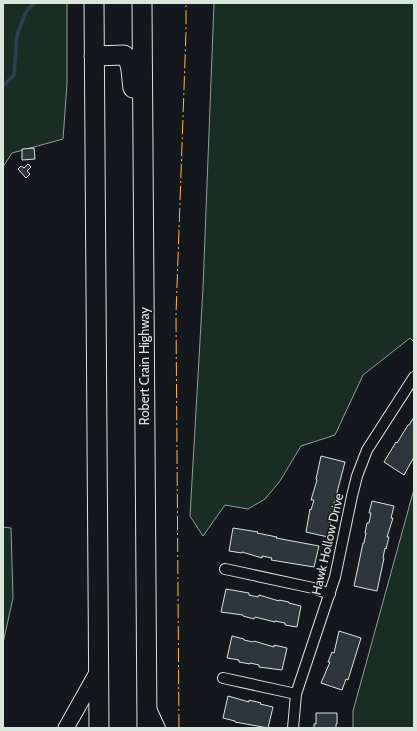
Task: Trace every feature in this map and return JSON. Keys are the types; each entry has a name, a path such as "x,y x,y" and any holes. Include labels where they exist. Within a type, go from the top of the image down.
{"highway":[{"path":"94,3 99,728"},
{"name":"Robert Crain Highway","path":"142,3 147,728"},
{"path":"94,56 124,55 130,62 143,173"}],"street":[{"name":"Hawk Hollow Drive","path":"293,728 296,694 335,577 352,496 362,462 367,450 414,377"},
{"path":"225,569 313,588 330,594"},
{"path":"66,728 99,670"},
{"path":"223,678 296,694"},
{"path":"146,689 152,710 160,728"}],"green space":[{"path":"3,3 67,3 67,84 63,139 12,153 3,167"},
{"path":"214,3 414,3 414,342 410,338 363,375 335,435 301,446 280,481 265,499 248,509 225,505 203,536 190,516 203,288"},
{"path":"414,489 414,728 353,728 353,711"},
{"path":"3,527 11,528 13,598 3,643"}],"building":[{"path":"34,148 35,159 22,160 22,149"},
{"path":"28,164 31,167 27,171 30,174 26,178 18,169 21,166 24,168"},
{"path":"414,417 414,457 404,475 384,462"},
{"path":"321,456 345,462 331,515 328,537 306,532 310,509 311,510 314,500 311,500 317,480"},
{"path":"372,501 394,506 391,518 393,518 387,537 389,537 386,549 385,548 377,591 354,586 367,523 369,523 371,513 369,513"},
{"path":"233,528 258,532 257,533 277,537 276,538 319,546 314,567 271,560 272,558 262,556 262,558 242,552 229,551"},
{"path":"226,589 249,593 249,595 258,597 259,595 301,606 297,627 255,617 254,619 243,615 221,612"},
{"path":"339,631 361,638 348,680 346,679 342,690 321,683 330,662 328,662 332,652 334,653"},
{"path":"232,636 274,647 274,645 287,648 282,670 259,667 259,665 239,662 239,660 227,658"},
{"path":"228,696 273,707 268,728 235,722 223,718"},
{"path":"316,713 337,713 336,728 314,728 314,724 316,724"}],"waterway":[{"path":"3,86 14,75 17,35 26,12 34,3"}],"power":[{"path":"179,728 176,315 186,3"}]}
